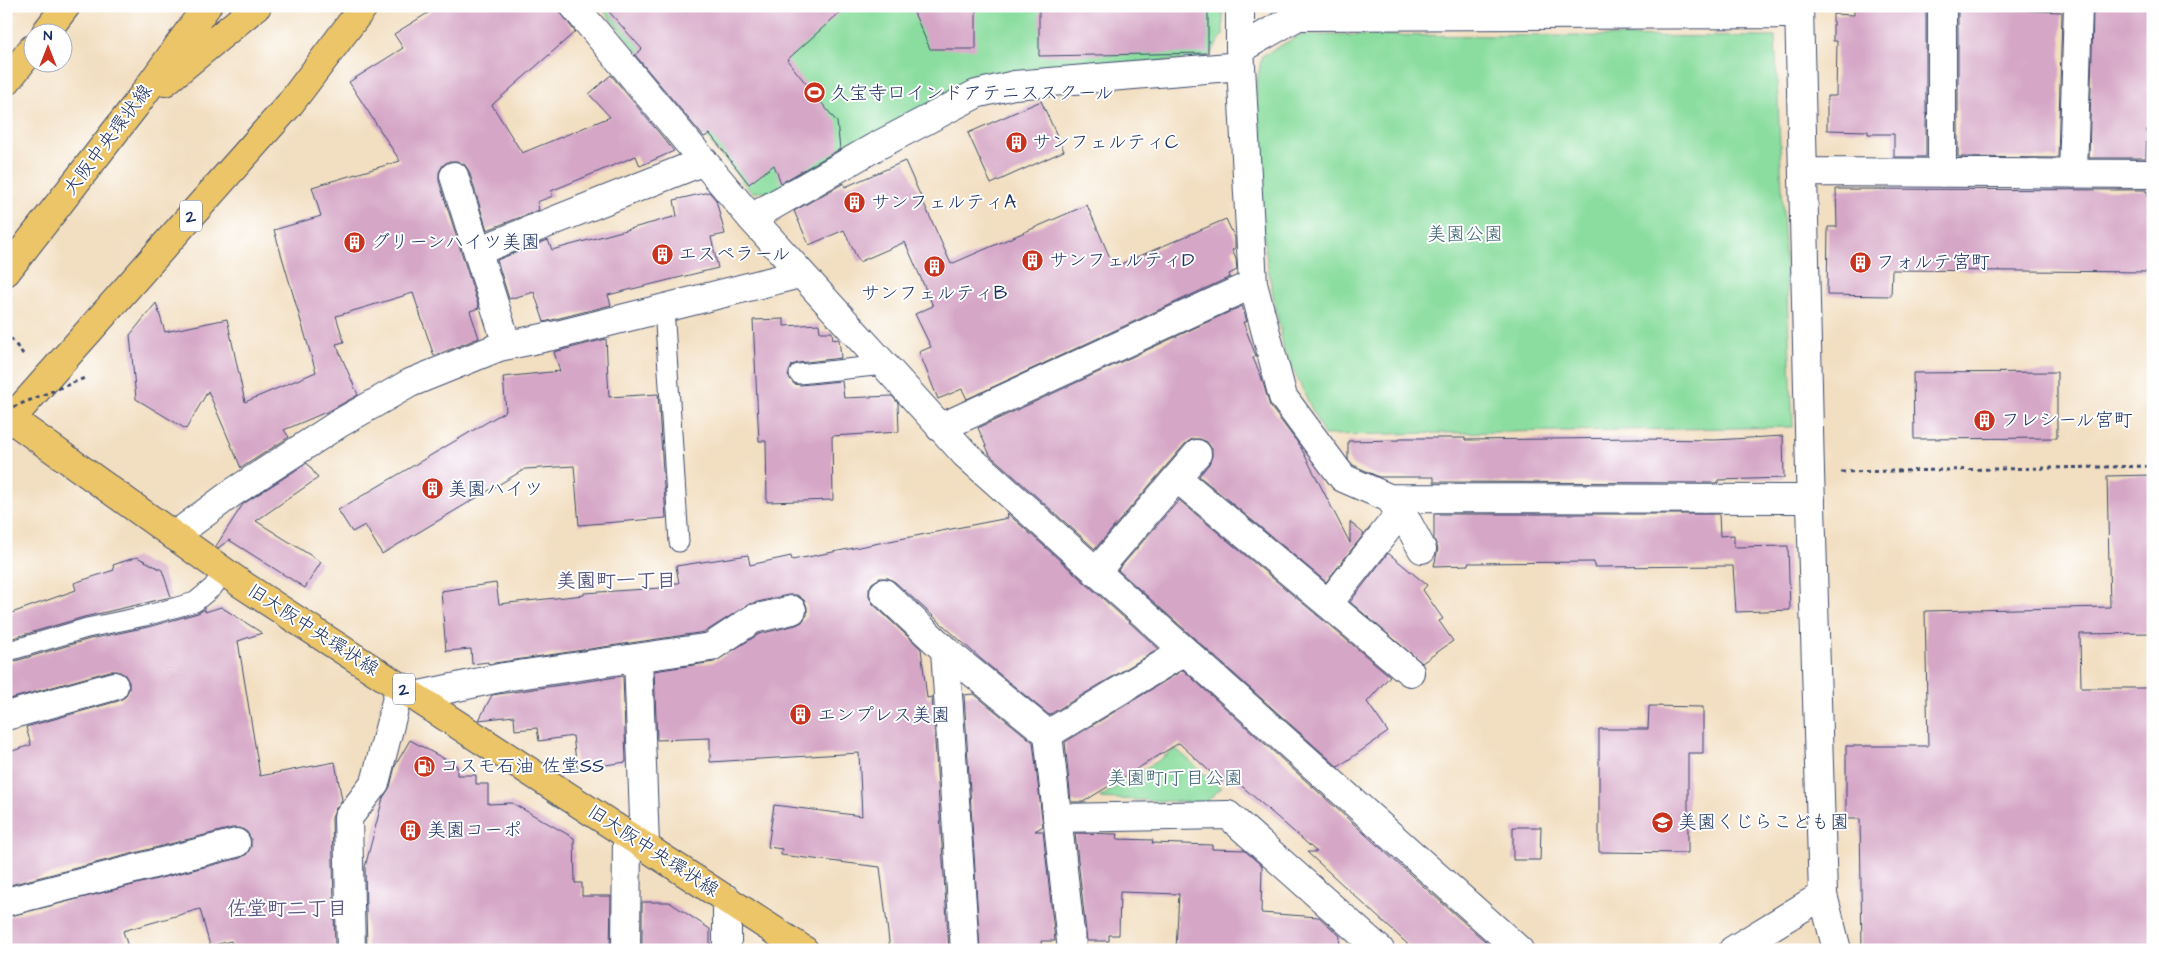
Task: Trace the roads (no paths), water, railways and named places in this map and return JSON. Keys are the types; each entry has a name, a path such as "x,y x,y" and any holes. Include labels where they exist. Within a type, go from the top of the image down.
{"main road":[{"path":"54,22 66,6"},
{"name":"大阪中央環状線","path":"6,272 135,106 207,6"},
{"path":"135,106 256,6"},
{"name":"2","path":"8,414 289,105 364,6"},
{"path":"6,82 22,62"},
{"name":"旧大阪中央環状線","path":"8,414 224,571 804,950"}],"street":[{"path":"574,6 751,218 964,454 1519,950"},
{"path":"1240,6 1253,284 1283,397 1343,478 1395,505 1811,499"},
{"path":"1942,6 1942,173"},
{"path":"2073,174 2078,6"},
{"path":"751,218 875,147 976,94 1014,84 1241,57 1298,16 1799,10 1810,472 1823,895 1837,950"},
{"path":"478,251 704,161"},
{"path":"1803,172 2153,174"},
{"path":"454,176 507,345"},
{"path":"174,536 232,493 371,405 410,383 507,345 557,335 800,274"},
{"path":"940,428 1253,284"},
{"path":"1096,572 1197,454"},
{"path":"1177,478 1410,672"},
{"path":"1395,505 1422,549"},
{"path":"1328,604 1395,505"},
{"path":"884,594 945,650 1048,734 1072,950"},
{"path":"351,950 348,818 375,783 407,691 711,648 753,618 792,610"},
{"path":"945,650 965,950"},
{"path":"1048,734 1185,651"},
{"path":"626,950 636,840 638,658"},
{"path":"6,716 114,686"},
{"path":"1057,818 1228,815 1380,950"},
{"path":"6,902 236,843"},
{"path":"1733,950 1823,895"},
{"path":"727,899 728,950"}],"lane":[{"path":"664,308 679,542"},
{"path":"800,374 884,365"},
{"path":"9,651 87,628 145,616 195,602 213,587 224,571"}],"place":[{"name":"久宝寺口インドアテニススクール","path":"814,93"},
{"name":"サンフェルティC","path":"1016,142"},
{"name":"サンフェルティA","path":"855,202"},
{"name":"グリーンハイツ美園","path":"355,242"},
{"name":"エスペラール","path":"662,254"},
{"name":"サンフェルティD","path":"1033,260"},
{"name":"フォルテ宮町","path":"1860,262"},
{"name":"サンフェルティB","path":"934,267"},
{"name":"フレシール宮町","path":"1985,420"},
{"name":"美園ハイツ","path":"432,489"},
{"name":"エンプレス美園","path":"801,715"},
{"name":"コスモ石油 佐堂SS","path":"424,766"},
{"name":"美園くじらこども園","path":"1662,822"},
{"name":"美園コーポ","path":"411,830"}],"district":[{"name":"美園町一丁目","path":"616,581"},
{"name":"佐堂町二丁目","path":"287,909"}],"park label":[{"name":"美園公園","path":"1465,234"},
{"name":"美園町1丁目公園","path":"1175,778"}]}
